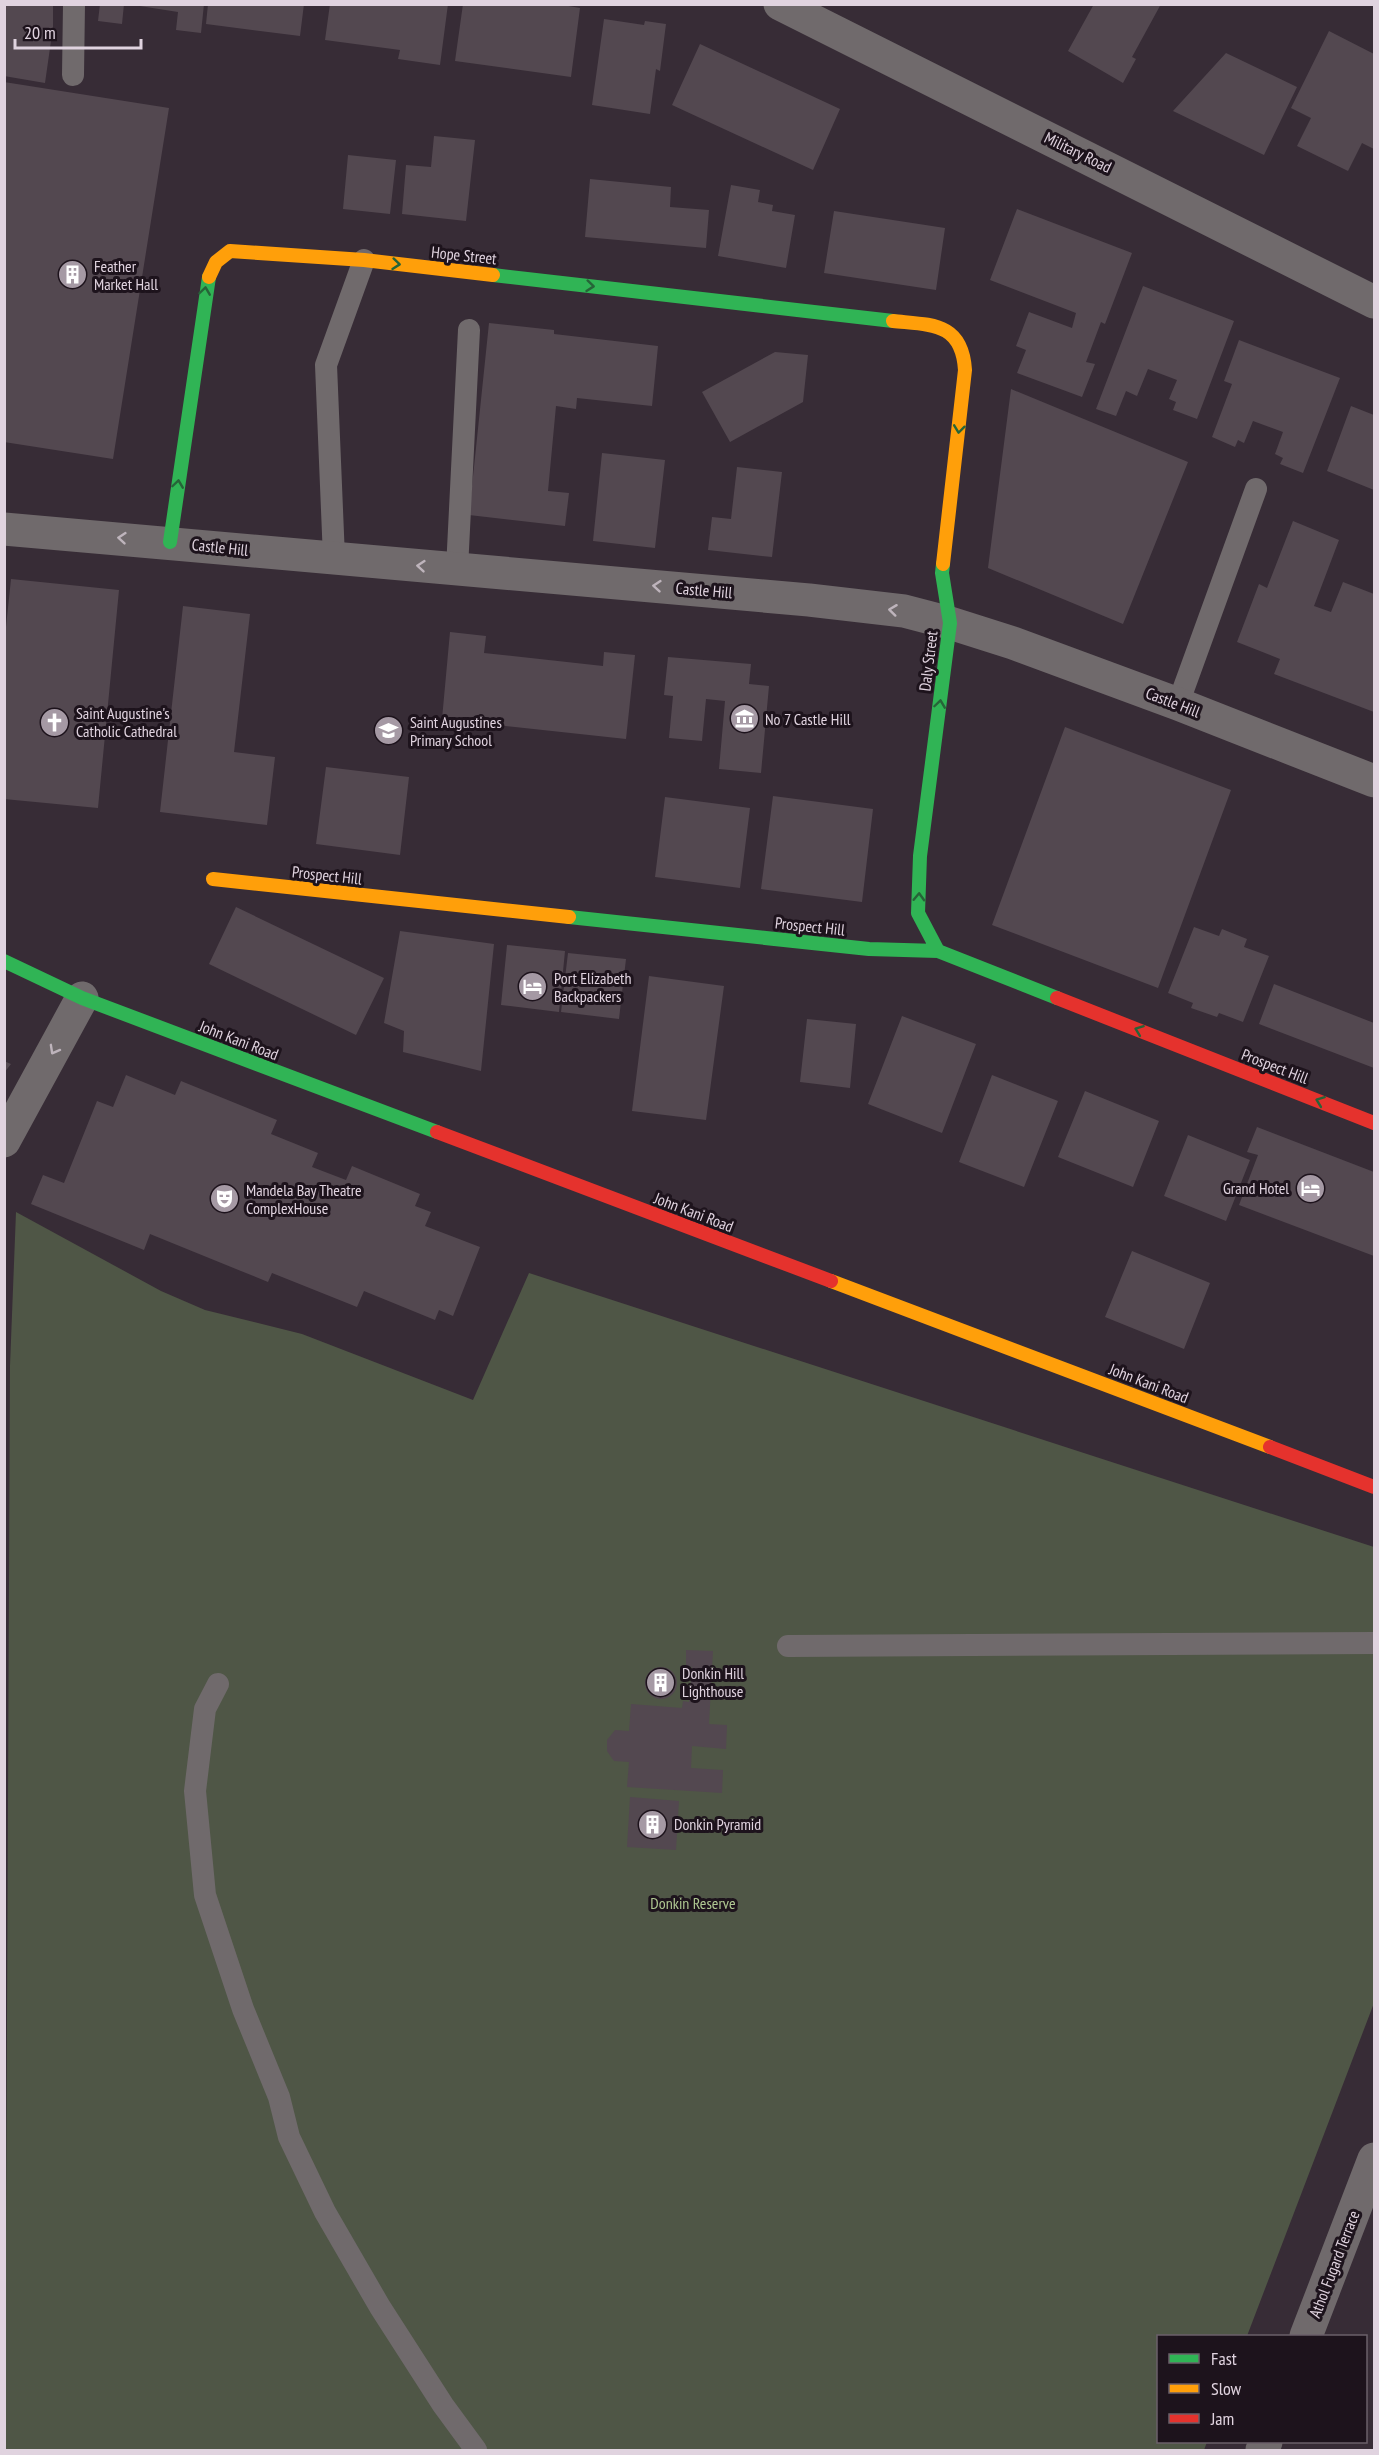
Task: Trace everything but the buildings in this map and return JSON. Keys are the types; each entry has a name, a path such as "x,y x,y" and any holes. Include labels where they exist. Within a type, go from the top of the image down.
{"street":[{"name":"Military Road","path":"780,4 1374,302"},
{"name":"Hope Street","path":"170,542 207,280 216,262 230,251 364,260 924,323 939,326 956,336 964,349 965,370"},
{"name":"Daly Street","path":"938,951 918,913 920,867 950,623 942,573 965,370"},
{"name":"Castle Hill","path":"4,529 809,600 904,611 1013,643 1178,704 1374,781"},
{"name":"Prospect Hill","path":"213,879 869,949 938,951 1374,1123"},
{"name":"John Kani Road","path":"4,961 82,998 1374,1487"},
{"path":"4,1141 82,998"},
{"name":"Athol Fugard Terrace","path":"1307,2335 1374,2159"}],"lane":[{"path":"73,75 74,4"},
{"path":"334,558 326,365 364,260"},
{"path":"457,569 469,330"},
{"path":"1178,704 1256,489"},
{"path":"788,1646 1374,1643"},
{"path":"218,1684 205,1709 195,1791 204,1895 243,2009 279,2097 289,2138 325,2212 380,2307 443,2405 476,2451"}],"green space":[{"name":"Donkin Reserve","path":"16,1212 161,1291 205,1310 302,1334 473,1400 529,1273 1374,1547 1374,2003 1247,2335 1157,2335 1157,2443 1207,2443 1204,2450 5,2450 10,1366"}],"traffic: fast":[{"path":"493,275 893,321"},
{"path":"170,542 209,277"},
{"path":"938,951 918,913 920,856 950,623 942,573 943,564"},
{"path":"569,917 869,949 938,951 1057,998"},
{"path":"4,961 82,998 437,1132"}],"traffic: slow":[{"path":"209,277 216,262 230,251 364,260 493,275"},
{"path":"893,321 942,329 951,334 963,354 965,370 943,564"},
{"path":"213,879 569,917"},
{"path":"831,1281 1270,1447"}],"traffic: jam":[{"path":"1057,998 1374,1123"},
{"path":"437,1132 831,1281"},
{"path":"1270,1447 1374,1487"}],"place":[{"name":"Feather Market Hall","path":"73,275"},
{"name":"No 7 Castle Hill","path":"744,719"},
{"name":"Saint Augustine's Catholic Cathedral","path":"55,722"},
{"name":"Saint Augustines Primary School","path":"389,731"},
{"name":"Port Elizabeth Backpackers","path":"533,987"},
{"name":"Grand Hotel","path":"1310,1188"},
{"name":"Mandela Bay Theatre ComplexHouse","path":"225,1199"},
{"name":"Donkin Hill Lighthouse","path":"661,1682"},
{"name":"Donkin Pyramid","path":"653,1824"}]}
